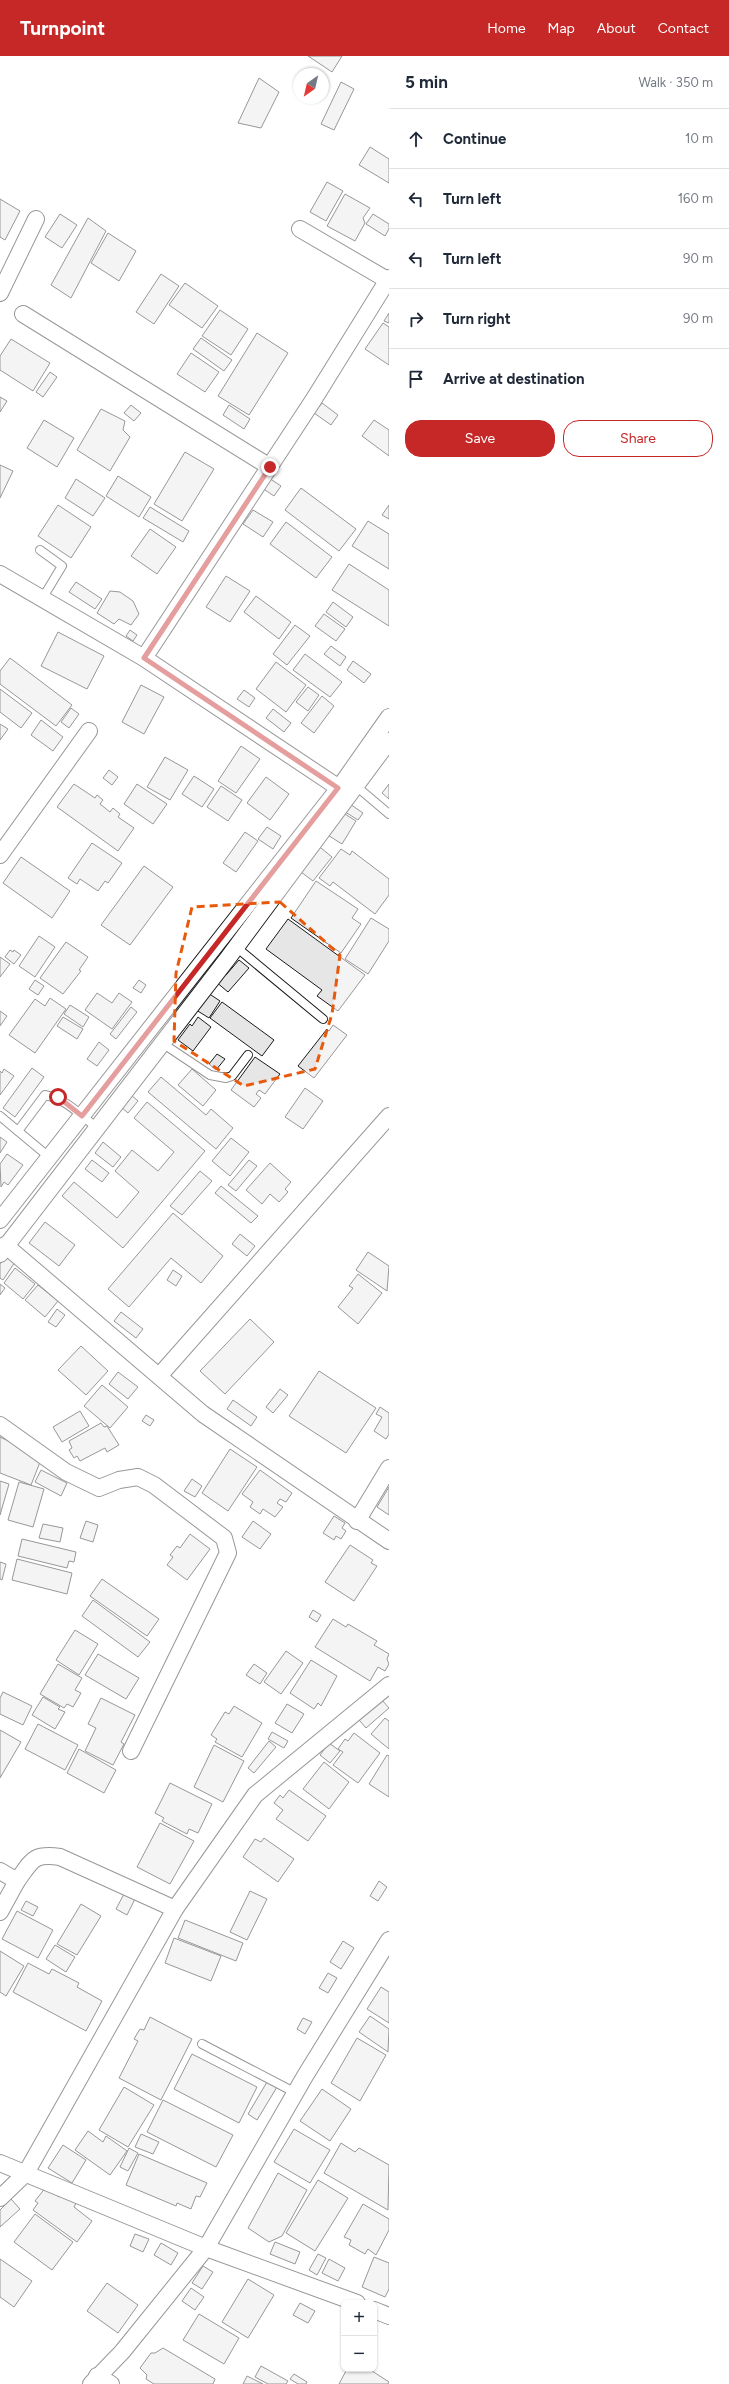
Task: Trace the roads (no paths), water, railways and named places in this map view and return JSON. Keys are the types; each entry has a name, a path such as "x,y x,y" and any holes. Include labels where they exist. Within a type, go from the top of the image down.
{"street":[{"path":"0,293 36,219"},
{"path":"144,658 270,467 389,279 300,229"},
{"path":"23,314 270,467"},
{"path":"0,574 144,658 338,788"},
{"path":"0,1220 338,788 389,717"},
{"path":"0,855 90,731"},
{"path":"389,742 236,947 96,1127 3,1250 160,1375 203,1414 357,1521 389,1541"},
{"path":"160,1375 389,1116"},
{"path":"0,1425 66,1472 99,1488 119,1480 138,1477 154,1485 224,1538 228,1552 131,1751"},
{"path":"357,1521 389,1468"},
{"path":"0,2198 26,2173 175,1909 255,1795 389,1685"},
{"path":"0,1912 17,1881 34,1858 43,1855 60,1857 175,1909"},
{"path":"0,1871 17,1881"},
{"path":"100,2381 206,2248 296,2093 389,1940"},
{"path":"0,2163 206,2248 349,2300"},
{"path":"377,2311 389,2316"}],"lane":[{"path":"40,550 62,566 42,598"},
{"path":"356,786 389,814"},
{"path":"236,947 323,1019"},
{"path":"162,1043 210,1075 219,1078 232,1076 248,1055"},
{"path":"18,1131 45,1095 58,1097 96,1127"},
{"path":"0,1116 49,1156"},
{"path":"202,2044 296,2093"}]}
